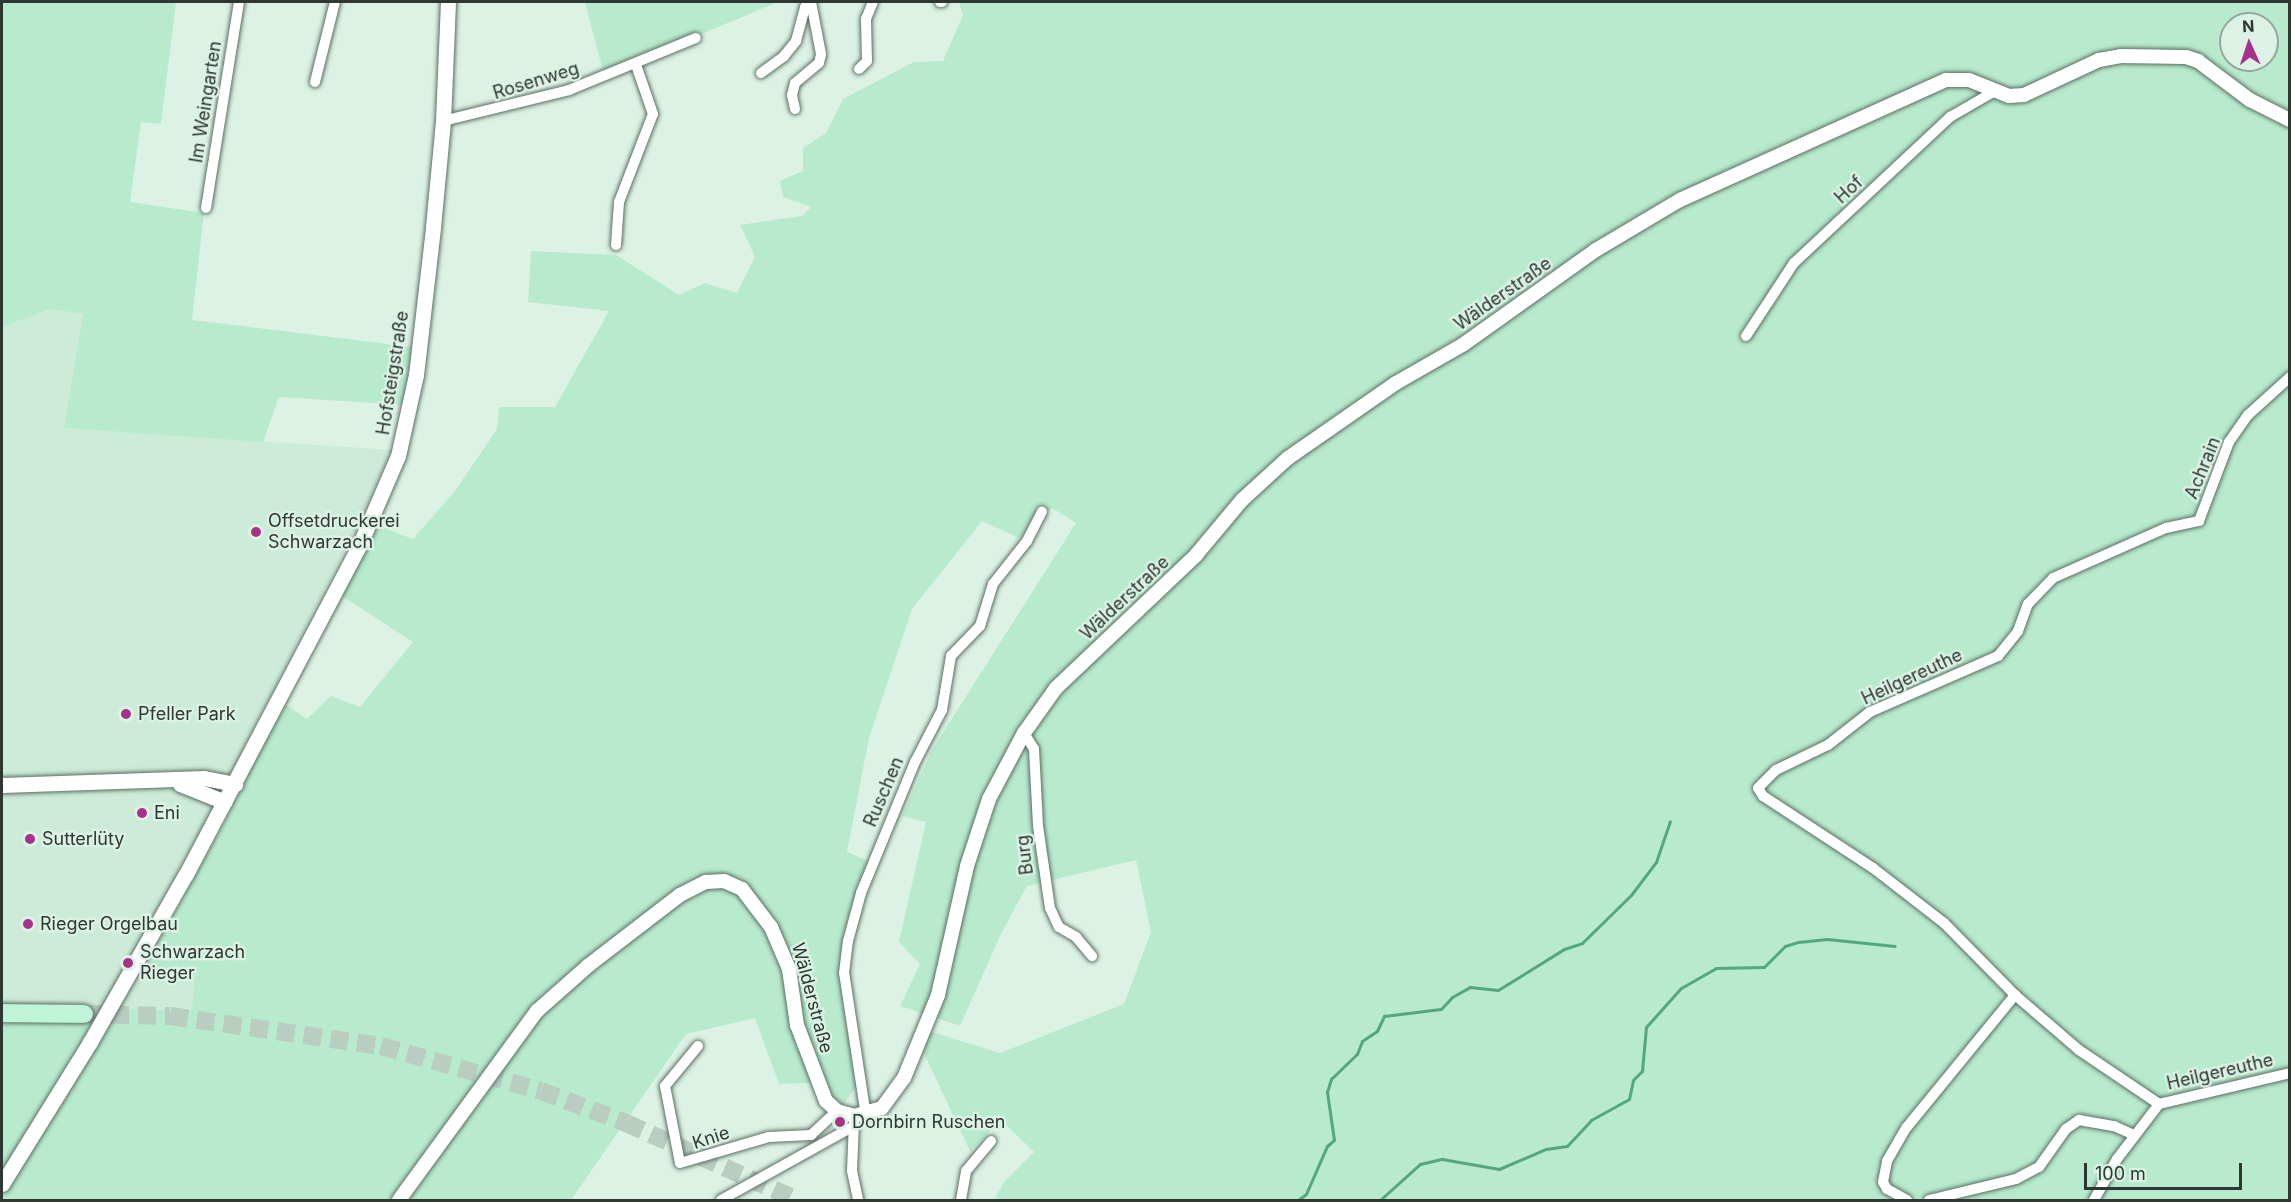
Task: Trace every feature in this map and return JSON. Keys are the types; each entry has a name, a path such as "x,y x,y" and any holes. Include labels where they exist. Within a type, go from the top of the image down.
{"main road":[{"name":"Hofsteigstraße","path":"2,1184 90,1042 235,784 360,546 399,456 416,375 443,121 448,2"},
{"path":"2,785 174,782 204,778 235,784"},
{"path":"174,782 225,802"},
{"path":"2,1013 84,1014"}],"street":[{"name":"Im Weingarten","path":"206,208 239,2"},
{"path":"315,82 335,2"},
{"path":"760,73 784,56 796,41 805,7 811,2 821,54 819,63 795,82 792,95 795,109"},
{"path":"859,69 867,62 866,19 873,2"},
{"name":"Rosenweg","path":"443,121 525,103 636,65 696,38"},
{"name":"Wälderstraße","path":"858,1119 889,1102 914,1057 938,995 977,833 989,799 1024,733 1056,688 1196,555 1242,501 1287,458 1396,383 1464,344 1596,249 1729,176 1946,80 1969,80 2009,96 2036,92 2099,60 2144,55 2186,57 2210,66 2250,100 2289,120"},
{"path":"616,245 614,222 619,202 653,114 636,65"},
{"name":"Hof","path":"1746,336 1794,263 1950,117 1995,91"},
{"name":"Achrain","path":"2199,521 2229,442 2248,415 2289,377"},
{"name":"Ruschen","path":"858,1119 844,973 848,941 861,893 915,762 942,710 951,656 980,626 993,584 1027,541 1042,512"},
{"name":"Heilgereuthe","path":"2159,1104 2079,1050 2015,995 1944,923 1873,868 1763,796 1758,788 1776,770 1828,745 1870,712 1998,656 2018,631 2028,604 2053,578 2166,528 2199,521"},
{"name":"Burg","path":"1024,733 1034,749 1038,826 1050,908 1059,927 1076,937 1092,956"},
{"name":"Wälderstraße","path":"399,1200 537,1011 589,965 672,901 706,882 724,881 742,889 771,927 789,969 797,1025 814,1074 826,1101 837,1111"},
{"path":"1907,1200 1887,1189 1883,1182 1887,1161 1907,1128 2015,995"},
{"name":"Knie","path":"698,1046 665,1086 680,1163 769,1137 811,1136 837,1111"},
{"name":"Heilgereuthe","path":"2094,1200 2133,1136 2159,1104 2289,1073"},
{"path":"837,1111 858,1119"},
{"path":"720,1200 858,1119"},
{"path":"858,1119 852,1171 858,1200"},
{"path":"1929,1200 2024,1175 2039,1167 2066,1129 2079,1120 2114,1126 2133,1136"},
{"path":"961,1200 966,1171 991,1141"}],"shaded area":[{"path":"2,2 176,2 161,124 141,122 130,202 204,213 192,320 412,347 404,405 279,397 263,442 64,428 83,314 51,309 2,327"},
{"path":"585,2 778,2 604,75"},
{"path":"959,2 2289,2 2289,1200 994,1200 1004,1182 1034,1152 1001,1120 970,1151 922,1049 929,1031 1000,1053 1124,1004 1151,932 1136,860 1027,886 1001,934 960,1026 900,1006 920,964 899,942 926,822 902,816 932,750 1076,523 1052,508 1019,538 982,521 912,609 869,738 847,852 868,861 844,939 858,1084 843,1105 815,1083 779,1084 755,1018 686,1034 571,1200 2,1200 2,1007 192,1010 195,977 145,966 223,826 283,703 307,719 331,696 360,707 413,642 339,594 376,525 413,539 455,491 497,429 499,407 555,407 609,311 528,302 531,251 616,255 679,295 705,283 737,293 755,257 740,225 802,216 811,207 783,197 780,181 803,171 803,148 826,133 843,99 914,62 943,61 963,15"},
{"path":"51,309 83,314 64,428 392,450 364,513 207,819 131,955 145,966 196,977 192,1010 2,1007 2,327"}],"waterway":[{"path":"1298,1200 1306,1194 1327,1146 1334,1140 1327,1092 1331,1079 1357,1054 1362,1041 1377,1031 1384,1016 1441,1009 1452,997 1470,987 1498,990 1564,949 1582,943 1631,895 1656,862 1670,821"},
{"path":"1380,1200 1420,1164 1442,1159 1499,1169 1546,1149 1567,1146 1591,1120 1629,1099 1633,1080 1642,1071 1646,1027 1681,988 1716,968 1764,967 1785,946 1798,942 1827,939 1895,946"}],"tunnel":[{"path":"84,1014 170,1016 381,1046 541,1091 626,1123 797,1200"}],"place":[{"name":"Offsetdruckerei Schwarzach","path":"256,532"},
{"name":"Pfeller Park","path":"126,714"},
{"name":"Eni","path":"142,813"},
{"name":"Sutterlüty","path":"30,839"},
{"name":"Rieger Orgelbau","path":"28,924"},
{"name":"Schwarzach Rieger","path":"128,963"},
{"name":"Dornbirn Ruschen","path":"840,1122"}]}
